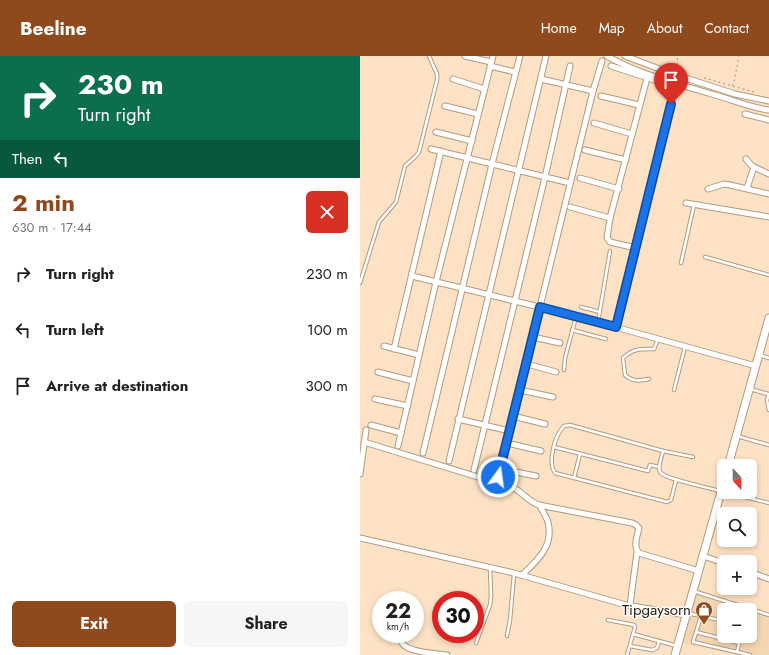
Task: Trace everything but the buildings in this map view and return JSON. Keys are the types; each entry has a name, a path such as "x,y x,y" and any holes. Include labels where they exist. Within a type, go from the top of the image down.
{"main road":[{"path":"730,459 759,355 766,343 769,318"},
{"path":"675,655 703,556 722,499"}],"street":[{"path":"464,56 516,72"},
{"path":"398,446 436,282 493,56"},
{"path":"423,453 492,164 520,56"},
{"path":"449,461 546,56"},
{"path":"607,56 629,67 662,79 750,106 769,110"},
{"path":"625,56 670,73 735,94 769,101"},
{"path":"498,477 593,91 602,61"},
{"path":"474,470 570,66"},
{"path":"611,66 673,86 674,90 616,327"},
{"path":"636,248 608,241 608,238 610,218 619,189 647,78"},
{"path":"541,79 593,91"},
{"path":"453,80 484,89"},
{"path":"601,96 639,105"},
{"path":"445,106 478,114"},
{"path":"745,114 769,120"},
{"path":"594,123 632,134"},
{"path":"436,132 472,141"},
{"path":"431,149 570,183"},
{"path":"585,150 626,160"},
{"path":"394,349 441,151"},
{"path":"746,160 754,167 769,174"},
{"path":"746,188 754,167"},
{"path":"580,178 619,189"},
{"path":"708,189 724,184 769,194"},
{"path":"686,203 769,217"},
{"path":"570,207 610,218"},
{"path":"412,276 576,316 756,366"},
{"path":"533,337 560,343"},
{"path":"384,346 419,355"},
{"path":"526,364 556,372"},
{"path":"378,372 414,381"},
{"path":"520,390 553,397"},
{"path":"375,399 408,406"},
{"path":"513,416 545,424"},
{"path":"458,419 510,432"},
{"path":"371,426 401,433"},
{"path":"360,474 362,442 366,430"},
{"path":"362,442 514,488 524,494 534,504 636,525 639,528 630,605"},
{"path":"507,443 541,451"},
{"path":"500,468 536,476"},
{"path":"522,575 539,558 550,536 547,520 539,505"},
{"path":"360,538 514,573 630,605 687,614"},
{"path":"637,552 699,570"},
{"path":"703,556 717,561"},
{"path":"757,575 769,579"},
{"path":"402,643 407,648 447,655"}],"lane":[{"path":"360,283 380,222 396,202 405,166 419,152 437,80 437,74 429,56"},
{"path":"681,263 694,204"},
{"path":"597,322 610,251"},
{"path":"705,257 769,275"},
{"path":"581,307 600,312"},
{"path":"564,370 576,316"},
{"path":"572,330 606,339"},
{"path":"649,379 636,381 630,379 625,374 623,358 630,352 642,349 654,349 658,339"},
{"path":"674,390 686,347"},
{"path":"759,355 769,358"},
{"path":"750,389 769,394 767,400 769,410"},
{"path":"676,480 671,500 667,502 559,474 553,470 552,454 560,429 564,426 570,425 663,451 693,456"},
{"path":"737,436 769,445"},
{"path":"554,447 648,471 650,465 659,467"},
{"path":"663,451 659,467 662,475 717,490"},
{"path":"574,478 580,454"},
{"path":"753,499 769,503"},
{"path":"484,621 490,605 490,568"},
{"path":"507,636 510,620 514,573"},
{"path":"693,591 769,615"},
{"path":"687,614 717,619"},
{"path":"701,616 693,642 750,655"},
{"path":"608,620 632,624 635,627 627,655"},
{"path":"696,632 717,637"},
{"path":"633,634 678,647"},
{"path":"630,646 652,650 657,648 659,641"},
{"path":"737,652 740,643"}],"path":[{"path":"676,70 678,56"},
{"path":"732,86 739,56"},
{"path":"704,78 760,94"}],"shaded area":[{"name":"Tipgaysorn","path":"694,588 737,603 717,603 717,643 757,643 757,610 769,614 769,655 736,655 679,642"}],"place":[{"name":"Tipgaysorn","path":"704,625"}],"route":[{"path":"498,477 540,307 616,327 671,104"}]}
